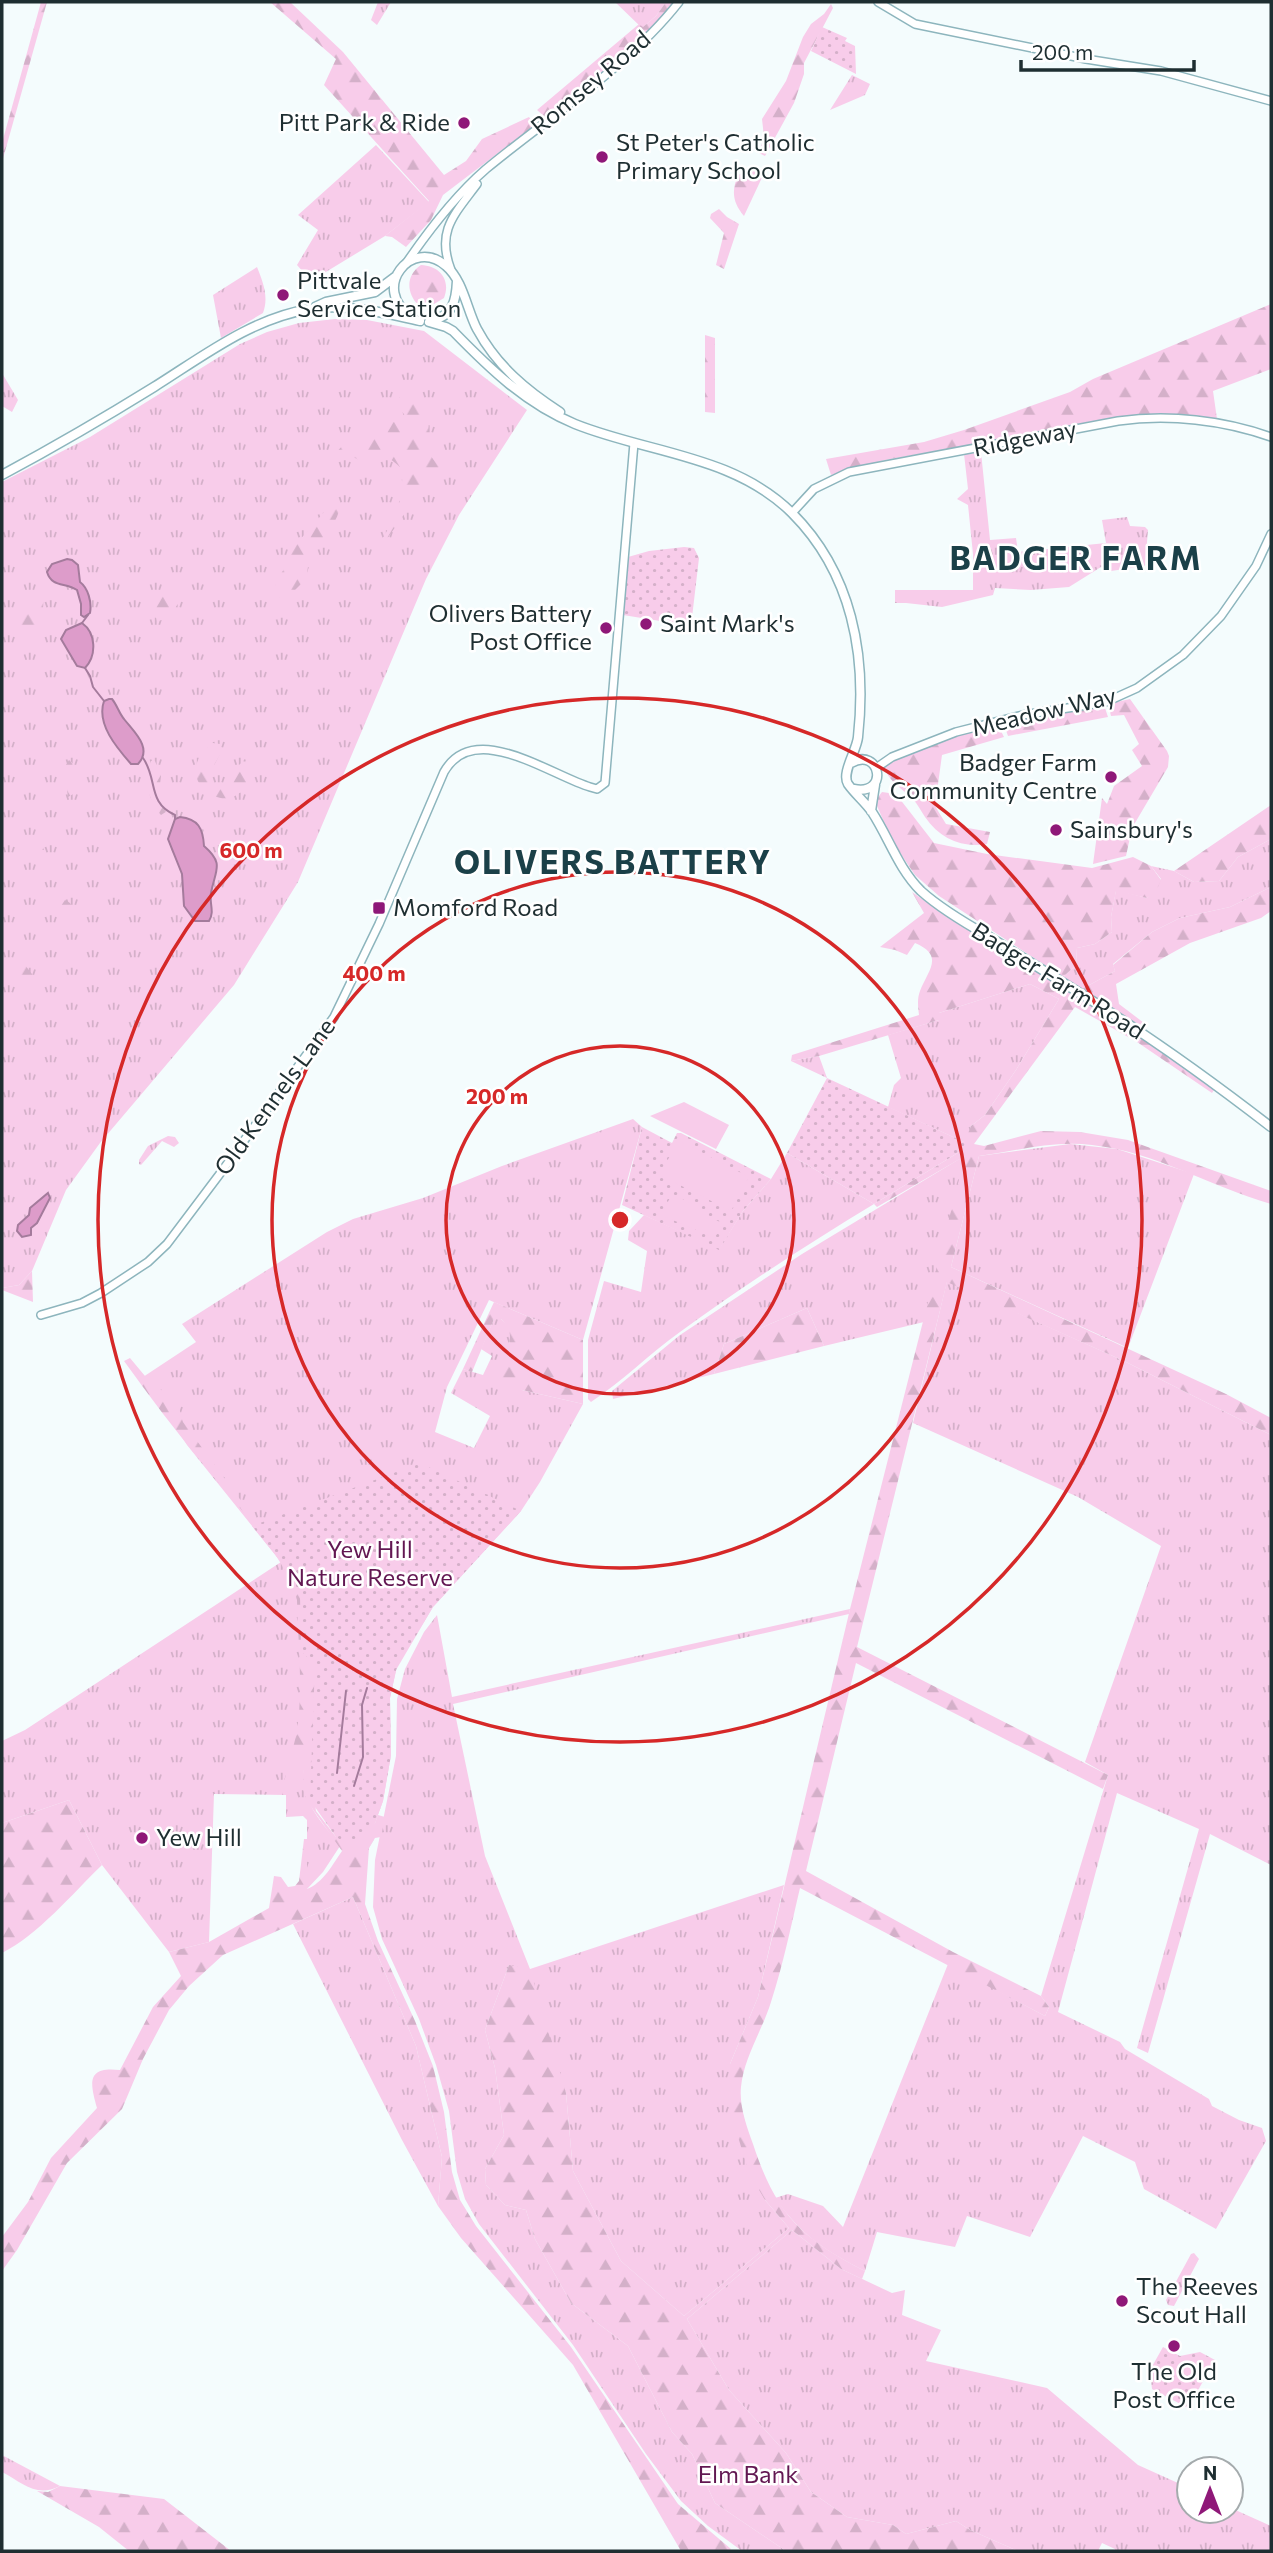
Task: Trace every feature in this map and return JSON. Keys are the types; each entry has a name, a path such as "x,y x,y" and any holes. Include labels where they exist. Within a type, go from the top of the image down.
{"main road":[{"path":"2,475 74,436 253,327 326,302 375,292 395,277 406,263 417,258 433,258 446,266 455,278 477,329 505,369 529,392 593,431"},
{"path":"395,277 394,292 401,309 424,321 441,319 453,306 455,278"},
{"path":"313,308 359,308 446,327 528,399 557,416 593,431 692,458 731,473 767,492 792,513 829,560 851,611 859,666 858,738 863,759"},
{"path":"851,763 868,760 876,768 877,780 874,785 869,789 854,789 846,778 858,738"},
{"path":"872,811 874,785"},
{"name":"Badger Farm Road","path":"854,789 872,811 901,864 928,896 1155,1042 1271,1127"}],"street":[{"name":"Romsey Road","path":"406,263 444,213 486,170 629,54 661,26 680,2"},
{"path":"878,2 915,24 1086,59 1161,71 1271,101"},
{"name":"Romsey Road","path":"455,278 444,246 446,230 476,185 498,160"},
{"name":"Ridgeway","path":"792,513 805,497 824,483 871,466 1142,418 1196,420 1271,437"},
{"name":"Old Kennels Lane","path":"41,1315 82,1303 148,1262 167,1244 219,1175 334,1017 379,924 444,772 454,758 470,750 501,752 527,760 581,785 597,789 605,783 634,443"},
{"name":"Meadow Way","path":"876,768 892,757 956,732 1023,715 1099,704 1138,688 1183,654 1221,616 1256,566 1271,534"}],"green space":[{"path":"41,2 47,2 2,162 2,143"},
{"path":"270,2 290,2 343,52 444,175 466,161 482,139 529,117 535,125 443,195 431,220 406,247 392,237 385,236 429,201 324,85 336,59"},
{"path":"378,2 391,2 377,25 371,20"},
{"path":"615,2 666,2 656,16 642,28"},
{"path":"666,2 674,2 645,34 613,63 545,117 537,110 639,24 643,27 656,16"},
{"path":"831,4 833,8 804,63 804,74 794,103 765,156 759,153 764,137 762,119 786,81 803,37 811,24 824,14"},
{"path":"822,27 847,38 845,41 855,46 856,74 811,51"},
{"path":"852,75 870,84 865,95 830,110"},
{"path":"376,145 429,202 385,236 311,281 297,265 318,230 298,215"},
{"path":"750,169 766,169 744,216 735,202 734,187 738,175"},
{"path":"719,209 739,224 724,269 716,265 724,233 710,218 711,214"},
{"path":"421,265 434,268 445,280 444,298 434,304 418,305 411,295 410,279"},
{"path":"257,267 265,295 263,313 221,338 213,295"},
{"path":"1271,304 1271,369 1213,391 1217,419 1192,415 1137,415 885,460 831,475 826,459 924,442 964,430 1070,392 1093,379"},
{"path":"335,319 367,320 424,331 527,410 459,515 426,579 298,882 234,985 100,1143 66,1190 32,1271 19,1285 2,1288 2,482 90,437 240,344 267,332 299,323"},
{"path":"705,335 715,338 715,413 705,412"},
{"path":"2,373 18,400 12,412 2,406"},
{"path":"411,390 419,395 428,414 430,455 440,468 434,483 411,504 383,545 380,543 400,499 402,469 387,458 362,462 345,452 339,453 336,464 332,470 329,469 337,451 352,438 379,426 405,420 404,414 395,409 394,404 405,391"},
{"path":"981,452 990,540 1016,538 1018,552 1106,543 1102,520 1127,517 1130,526 1145,527 1148,530 1145,566 1111,571 1101,567 1069,587 1031,590 995,588 993,595 942,607 895,603 895,590 973,590 973,554 968,505 957,499 968,489 964,454"},
{"path":"340,502 335,521 312,554 307,578 289,596 281,599 276,593 275,582 287,565 291,550 332,503"},
{"path":"694,548 699,558 691,626 623,615 628,557 649,551"},
{"path":"31,594 43,596 42,612 22,657 15,655 19,623 22,607"},
{"path":"161,594 182,594 183,597 167,619 157,621 152,602"},
{"path":"1130,699 1167,751 1168,767 1132,828 1126,856 1093,864 1102,798 1107,804 1114,786 1142,766 1132,750 1139,744 1124,715 1111,716 1108,704"},
{"path":"1104,705 1108,717 1008,736 1003,722"},
{"path":"998,725 1004,737 942,755 935,806 946,824 990,832 987,844 960,843 931,825 913,799 891,780 885,766 910,751 939,740"},
{"path":"213,743 220,744 222,750 208,777 209,786 215,789 221,787 244,761 249,766 245,786 235,796 223,798 210,794 200,785 196,773 199,758"},
{"path":"69,760 77,771 77,779 75,793 68,797 64,768"},
{"path":"151,761 155,761 161,776 163,793 171,798 172,808 161,815 152,802 148,789"},
{"path":"882,792 896,794 934,843 987,854 1092,868 1133,857 1151,866 1161,880 1157,889 1147,898 1116,891 1111,917 1112,932 1095,944 1077,948 1076,965 1063,977 939,896 915,875 892,841 875,801"},
{"path":"1271,805 1271,839 1238,857 1219,881 1194,882 1174,871"},
{"path":"24,836 37,839 44,850 32,850 26,845"},
{"path":"1271,839 1271,887 1230,907 1180,918 1152,932 1113,964 1115,971 1082,989 1063,977 1076,965 1077,948 1095,944 1112,932 1111,917 1116,890 1147,898 1161,879 1151,866 1174,871 1194,882 1219,881 1238,857"},
{"path":"1271,887 1271,911 1261,918 1190,943 1116,984 1119,1004 1148,1026 1143,1028 1082,989 1115,971 1113,965 1152,932 1180,918 1230,907"},
{"name":"Elm Bank","path":"912,892 1117,1021 1214,1090 1212,1093 1137,1042 1075,1007 974,1144 984,1146 1041,1131 1080,1132 1128,1140 1271,1191 1271,1204 1161,1162 1092,1145 1050,1145 979,1156 951,1267 1226,1394 1271,1418 1271,1435 1124,1361 947,1282 857,1647 1108,1775 1103,1789 856,1663 806,1871 953,1952 1041,1996 1049,2007 1045,2016 800,1888 775,1988 743,2076 742,2109 762,2168 782,2206 808,2235 865,2271 862,2279 841,2269 792,2230 687,2319 729,2390 786,2453 811,2492 847,2517 893,2525 906,2534 956,2521 1018,2551 786,2551 715,2503 692,2454 672,2432 628,2346 571,2303 535,2239 526,2210 505,2205 486,2185 485,2169 504,2135 495,2068 485,2030 509,1965 530,1969 566,2093 573,2171 621,2261 684,2316 789,2228 765,2200 749,2173 732,2117 727,2087 730,2064 758,1997 850,1609 965,1156 877,1207 874,1204 961,1151 971,1126 985,1115 1059,999 1030,984 939,1013 939,1020 819,1056 791,1061 792,1055 919,1015 919,994 932,964 930,953 915,943 907,955 880,947 924,913"},
{"path":"65,900 76,914 65,920 60,919 57,912"},
{"path":"25,965 35,978 29,984 20,986 13,982 12,974 17,967"},
{"path":"1030,984 1059,999 985,1115 971,1126 966,1143 888,1107 894,1085 901,1078 888,1035 939,1020 939,1013"},
{"path":"819,1056 827,1078 791,1061"},
{"path":"827,1078 966,1143 961,1151 874,1204 787,1153"},
{"path":"684,1102 729,1125 716,1149 650,1116"},
{"path":"633,1119 642,1127 583,1340 489,1300 447,1387 435,1432 474,1448 490,1416 451,1393 463,1369 483,1375 492,1356 481,1349 494,1319 501,1319 509,1326 509,1344 522,1390 583,1404 521,1511 433,1607 408,1648 400,1653 390,1698 391,1755 383,1801 375,1823 346,1843 336,1837 304,1769 309,1802 340,1846 323,1872 307,1889 307,1820 303,1816 286,1817 286,1795 214,1794 209,1942 169,1952 102,1865 69,1800 2,1823 2,1741 25,1730 281,1562 187,1445 143,1377 196,1342 182,1324 327,1232 353,1219 423,1198 502,1166"},
{"path":"642,1127 672,1143 677,1133 681,1133 771,1179 743,1211 719,1250 622,1205"},
{"path":"168,1136 175,1137 179,1143 174,1147 162,1141 141,1165 139,1164 148,1146"},
{"path":"678,1140 749,1177 731,1211 660,1175"},
{"path":"1070,1144 1117,1149 1194,1174 1128,1348 951,1267 979,1156"},
{"path":"787,1153 874,1204 704,1315 591,1402 588,1399 588,1340 604,1281 641,1292 647,1251 628,1240 629,1231 644,1215 719,1249 743,1211 771,1179"},
{"path":"966,1155 924,1322 824,1346 807,1308 724,1344 714,1374 613,1399 612,1391 680,1335 802,1254"},
{"path":"672,1194 722,1223 715,1238 661,1215"},
{"path":"32,1271 33,1302 2,1290 19,1285"},
{"path":"947,1281 1124,1361 1271,1435 1271,1865 1210,1834 1148,2053 1137,2048 1199,1829 1117,1793 1058,2012 1120,2042 1125,2049 1209,2099 1212,2106 1262,2128 1266,2141 1216,2229 1144,2189 1135,2162 1083,2136 1030,2237 967,2216 955,2247 877,2232 865,2271 815,2241 775,2198 788,2194 823,2206 843,2227 948,1964 1045,2016 1049,2007 1041,1996 1108,1775 1085,1762 1161,1546 1078,1497 913,1423"},
{"path":"494,1302 583,1340 583,1404 522,1390 490,1378 510,1341 510,1333 501,1319 494,1319 472,1372 463,1369"},
{"path":"807,1308 824,1346 714,1374 724,1344"},
{"path":"130,1358 145,1376 178,1404 183,1422 267,1536 302,1594 303,1653 315,1665 313,1763 310,1771 316,1811 336,1837 375,1823 378,1815 385,1817 381,1837 375,1838 369,1848 365,1904 378,1941 433,2066 444,2112 452,2172 460,2200 476,2226 571,2347 678,2504 731,2549 729,2551 681,2551 573,2365 461,2238 438,2206 442,2157 416,2046 353,1897 223,1955 189,1986 169,2010 143,2059 122,2109 67,2163 2,2271 2,2237 28,2202 51,2158 97,2108 93,2078 101,2071 120,2070 153,2007 181,1976 169,1952 209,1942 269,1908 274,1876 281,1877 288,1887 295,1886 299,1881 304,1839 307,1839 307,1889 323,1878 342,1851 307,1801 303,1789 304,1769 295,1765 286,1795 282,1795 296,1736 300,1703 297,1600 291,1582 257,1529 182,1438 124,1361"},
{"name":"Yew Hill Nature Reserve","path":"420,1463 521,1511 433,1607 396,1670 390,1698 391,1755 383,1801 375,1823 357,1842 346,1843 336,1837 310,1800 315,1665 301,1651 300,1595 281,1562 252,1526"},
{"path":"850,1609 849,1614 453,1704 485,1856 530,1969 784,1885 758,1997 730,2064 765,2200 789,2228 684,2316 621,2261 573,2171 566,2093 509,1965 485,2030 495,2068 504,2135 485,2169 486,2185 505,2205 526,2210 535,2239 571,2303 628,2346 672,2432 692,2454 715,2503 786,2551 742,2551 708,2526 681,2501 573,2345 479,2224 465,2199 457,2172 449,2111 436,2065 419,2019 382,1939 373,1907 375,1860 396,1756 397,1699 405,1669 424,1632 437,1615 452,1697"},
{"path":"69,1800 102,1865 42,1925 2,1953 2,1823"},
{"path":"353,1897 416,2046 442,2157 438,2206 293,1924"},
{"path":"792,2230 841,2269 892,2293 905,2290 902,2315 941,2330 926,2361 1047,2388 1138,2465 1175,2482 1175,2525 1245,2525 1245,2514 1271,2526 1271,2551 1115,2551 1102,2543 1098,2551 1018,2551 956,2521 906,2534 893,2525 847,2517 811,2492 786,2453 729,2390 687,2319"},
{"path":"1194,2253 1199,2259 1174,2306 1168,2305 1166,2300"},
{"path":"1163,2347 1180,2356 1200,2352 1215,2360 1188,2408 1152,2389 1150,2370"},
{"path":"2,2455 60,2486 44,2490 30,2488 2,2472"},
{"path":"60,2486 164,2499 231,2551 129,2551 99,2527 37,2491 48,2492"}],"shaded area":[{"path":"67,559 78,565 80,582 89,596 90,613 84,617 81,615 77,590 56,583 47,572 52,564"},
{"path":"82,623 90,632 93,644 92,657 85,668 77,666 61,639 66,630"},
{"path":"112,699 143,746 144,752 138,764 131,764 105,727 102,710 104,701"},
{"path":"180,817 195,822 202,834 204,846 215,858 217,868 209,921 195,921 184,906 182,874 168,839 175,819"},
{"path":"48,1193 50,1198 37,1223 31,1228 31,1235 22,1237 17,1231 18,1225 29,1215 30,1208"}],"waterway":[{"path":"82,623 88,615"},
{"path":"85,668 93,687 104,701"},
{"path":"143,758 160,804 175,815 175,819"},
{"path":"354,1786 363,1757 362,1705 367,1688"},
{"path":"337,1773 346,1691"},
{"path":"226,1831 226,1838"}],"place":[{"name":"Pitt Park & Ride","path":"464,123"},
{"name":"St Peter's Catholic Primary School","path":"602,157"},
{"name":"Pittvale Service Station","path":"283,295"},
{"name":"Saint Mark's","path":"646,624"},
{"name":"Olivers Battery Post Office","path":"606,628"},
{"name":"Badger Farm Community Centre","path":"1111,777"},
{"name":"Sainsbury's","path":"1056,830"},
{"name":"Momford Road","path":"379,908"},
{"name":"Yew Hill","path":"142,1838"},
{"name":"The Reeves Scout Hall","path":"1122,2301"},
{"name":"The Old Post Office","path":"1174,2346"}],"district":[{"name":"BADGER FARM","path":"1076,559"},
{"name":"OLIVERS BATTERY","path":"613,863"}]}
